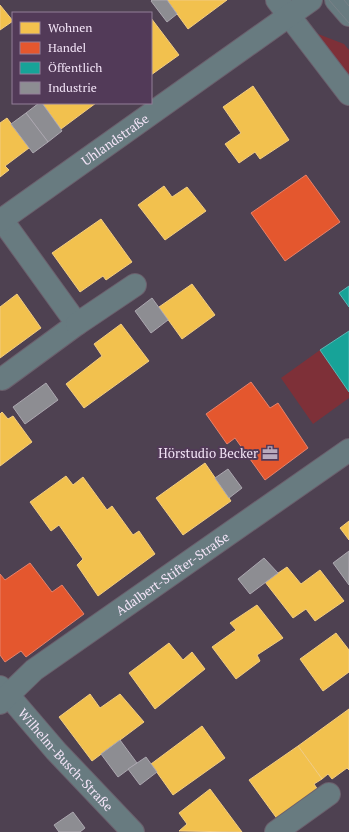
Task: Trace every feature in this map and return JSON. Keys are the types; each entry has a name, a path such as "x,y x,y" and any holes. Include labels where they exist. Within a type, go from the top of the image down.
{"street":[{"name":"Uhlandstraße","path":"1,221 283,8 311,0"},
{"path":"336,0 349,15"},
{"path":"283,8 349,94"},
{"path":"1,221 77,324"},
{"path":"2,379 77,324 135,285"},
{"name":"Adalbert-Stifter-Straße","path":"3,695 34,670 349,450"},
{"name":"Wilhelm-Busch-Straße","path":"3,695 133,832"},
{"path":"276,832 329,794"}],"shaded area":[{"path":"318,34 344,44 349,50 349,79 321,43"},
{"path":"320,350 349,391 349,398 313,424 281,378"}],"building: Wohnen":[{"path":"167,0 227,0 188,29"},
{"path":"0,5 12,22 0,30"},
{"path":"152,19 179,55 152,74"},
{"path":"253,86 289,140 260,159 255,152 239,163 225,144 241,133 223,107"},
{"path":"43,104 95,104 61,129"},
{"path":"7,118 29,148 5,166 9,170 0,177 0,123"},
{"path":"164,186 172,197 187,187 206,211 165,240 138,205"},
{"path":"101,219 132,262 106,280 103,276 80,292 52,253"},
{"path":"192,284 215,315 182,339 159,307"},
{"path":"17,294 41,328 0,358 0,307"},
{"path":"121,324 149,361 84,408 66,384 102,356 94,344"},
{"path":"2,412 8,419 13,416 32,442 0,466 0,414"},
{"path":"205,463 231,501 183,535 156,498"},
{"path":"66,476 73,485 83,477 107,510 112,506 133,535 139,531 155,554 98,596 77,565 83,559 59,525 51,531 30,502"},
{"path":"349,521 349,540 340,528"},
{"path":"287,567 301,584 320,570 344,601 315,621 306,609 293,618 265,582"},
{"path":"257,605 283,638 257,655 260,661 236,679 212,647 236,630 230,623"},
{"path":"336,633 349,650 349,672 323,691 300,659"},
{"path":"169,643 183,660 192,652 205,669 155,709 129,673"},
{"path":"90,694 100,708 120,694 144,722 92,761 59,717"},
{"path":"349,709 349,770 347,768 332,779 328,774 322,779 298,746"},
{"path":"202,726 225,758 173,795 151,764"},
{"path":"298,746 322,779 314,784 318,790 278,820 249,780"},
{"path":"210,789 242,832 179,831 187,824 179,813"}],"building: Handel":[{"path":"306,175 340,222 285,261 251,213"},
{"path":"251,382 270,408 278,403 308,448 265,480 235,438 227,444 206,414"},
{"path":"30,563 52,592 62,585 84,614 26,657 21,651 5,662 0,655 0,574 5,580"}],"building: Öffentlich":[{"path":"349,286 349,307 339,293"},
{"path":"349,331 349,392 320,350"}],"building: Industrie":[{"path":"167,0 177,14 167,22 151,1"},
{"path":"38,104 43,104 62,131 48,142 26,113"},
{"path":"26,113 48,142 33,153 11,124"},
{"path":"152,298 168,320 151,333 135,311"},
{"path":"46,383 58,400 25,424 13,407"},
{"path":"228,469 242,488 229,498 215,478"},
{"path":"349,551 349,585 333,563"},
{"path":"264,558 278,573 250,594 238,579"},
{"path":"120,740 137,763 118,777 101,754"},
{"path":"146,757 157,772 140,785 128,769"},
{"path":"73,812 85,828 80,832 59,832 54,825"}],"tram line":[{"path":"329,0 349,23"},
{"path":"344,0 349,6"}],"place":[{"name":"Hörstudio Becker","path":"270,453"}]}
